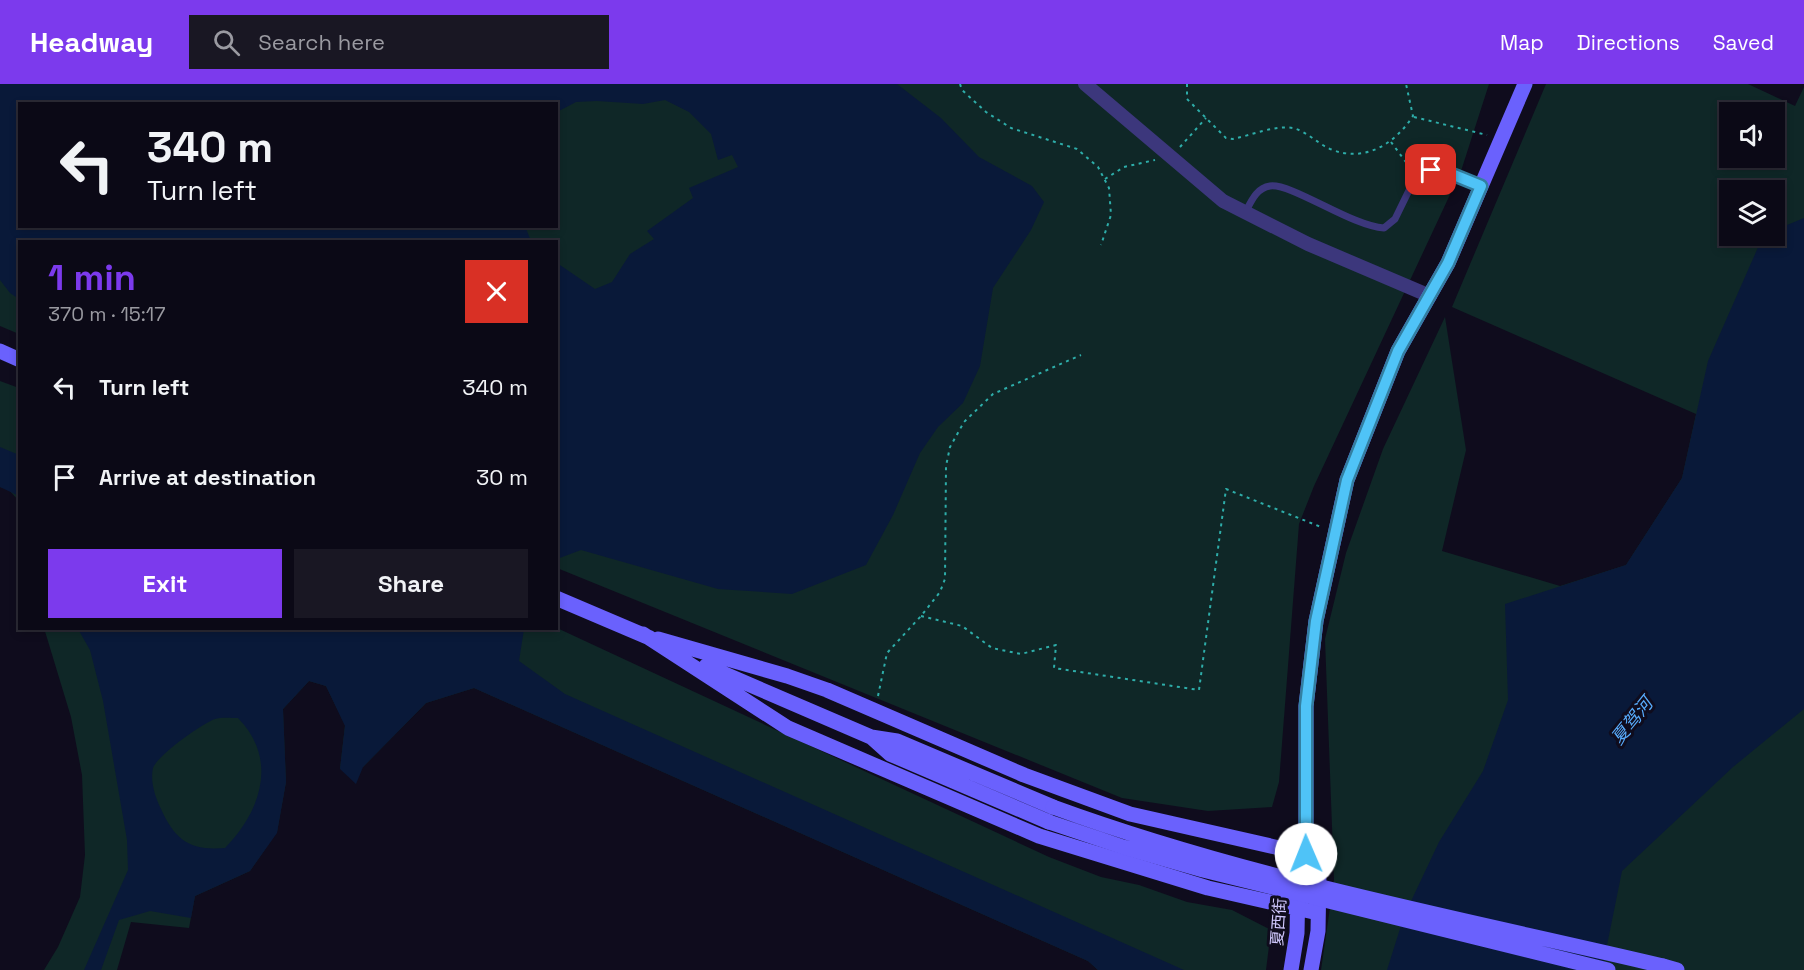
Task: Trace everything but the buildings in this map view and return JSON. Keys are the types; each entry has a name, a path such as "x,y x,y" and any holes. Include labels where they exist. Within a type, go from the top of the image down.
{"street":[{"path":"1085,84 1223,201 1308,244 1430,296"},
{"path":"1311,970 1318,913 1319,875 1306,854 1306,706 1316,621 1347,480 1398,351 1448,263 1525,84"},
{"path":"0,351 18,359"},
{"path":"558,599 643,634 722,673 871,737 897,741 1123,847 1203,870 1608,970"},
{"path":"643,634 787,676 1024,775 1130,814 1306,854"},
{"path":"643,634 788,728 1039,836 1208,888 1318,913"},
{"path":"1051,814 1205,857 1670,968"},
{"name":"夏西街","path":"1291,970 1298,883 1306,854"}],"lane":[{"path":"1245,213 1257,192 1270,186 1288,190 1368,227 1383,228 1395,219 1416,176 1431,170 1449,173 1481,186"}],"path":[{"path":"960,84 962,90 986,112 1011,128 1077,149 1098,167 1109,188 1111,215 1101,245"},
{"path":"1187,84 1187,99 1226,138 1233,139 1284,127 1296,129 1329,148 1348,153 1368,152 1391,142 1401,134 1413,116 1407,84"},
{"path":"1413,116 1502,138"},
{"path":"1104,179 1124,167 1171,157 1206,118"},
{"path":"1391,142 1416,176"},
{"path":"875,711 886,652 921,616 940,592 945,579 946,465 950,447 964,422 993,394 1082,355"},
{"path":"921,616 962,626 992,648 1001,650 1021,654 1056,645 1053,668 1199,690 1226,489 1335,532"}],"green space":[{"path":"0,84 1489,84 1461,171 1314,486 1299,524 1279,782 1272,807 1208,811 1122,798 558,568 558,240 18,240 18,334 0,326"},
{"path":"1546,84 1748,84 1795,106 1804,87 1804,970 1321,970 1334,880 1325,639 1346,553 1383,449 1445,317 1466,450 1442,551 1560,586 1626,565 1682,478 1696,414 1452,307"},
{"path":"0,381 18,388 18,500 9,490 0,487"},
{"path":"558,628 1049,857 1101,877 1139,885 1187,902 1232,910 1271,930 1266,970 1098,970 1088,961 474,688 426,703 363,767 340,769 345,725 326,686 309,681 283,709 286,782 277,832 250,871 195,896 189,928 131,922 117,970 44,970 58,947 80,897 85,855 82,775 71,717 45,630"}],"water":[{"path":"0,84 897,84 941,118 979,157 1032,186 1044,202 1031,230 993,288 980,366 963,403 938,427 920,453 893,515 866,565 792,594 718,589 581,550 558,559 558,264 595,289 612,282 630,254 654,239 647,231 693,198 689,188 738,167 732,155 718,160 711,134 689,112 665,100 643,104 576,102 558,111 558,102 18,102 18,228 526,228 531,240 18,240 18,298 10,293 0,280"},
{"name":"夏驾河","path":"1804,218 1804,709 1733,767 1622,871 1602,970 1387,970 1404,916 1439,842 1483,771 1508,700 1505,604 1626,565 1682,478 1708,361 1759,246 1785,246 1785,226"},
{"path":"0,447 18,455 18,496 0,487"},
{"path":"79,630 524,630 519,661 565,694 1184,970 1098,970 1088,961 474,688 426,703 363,767 356,784 340,769 345,726 326,686 309,681 283,709 286,782 277,833 250,871 195,896 191,918 150,911 119,920 101,970 84,970 128,870 127,840 103,701 90,650","holes":["223,718 238,718 258,750 261,767 256,801 238,833 225,848 202,848 178,836 166,820 154,789 153,768 162,756 200,727 215,719"]}],"route":[{"path":"1306,854 1306,706 1316,621 1347,480 1398,351 1448,263 1481,186 1449,173 1431,170"}]}
